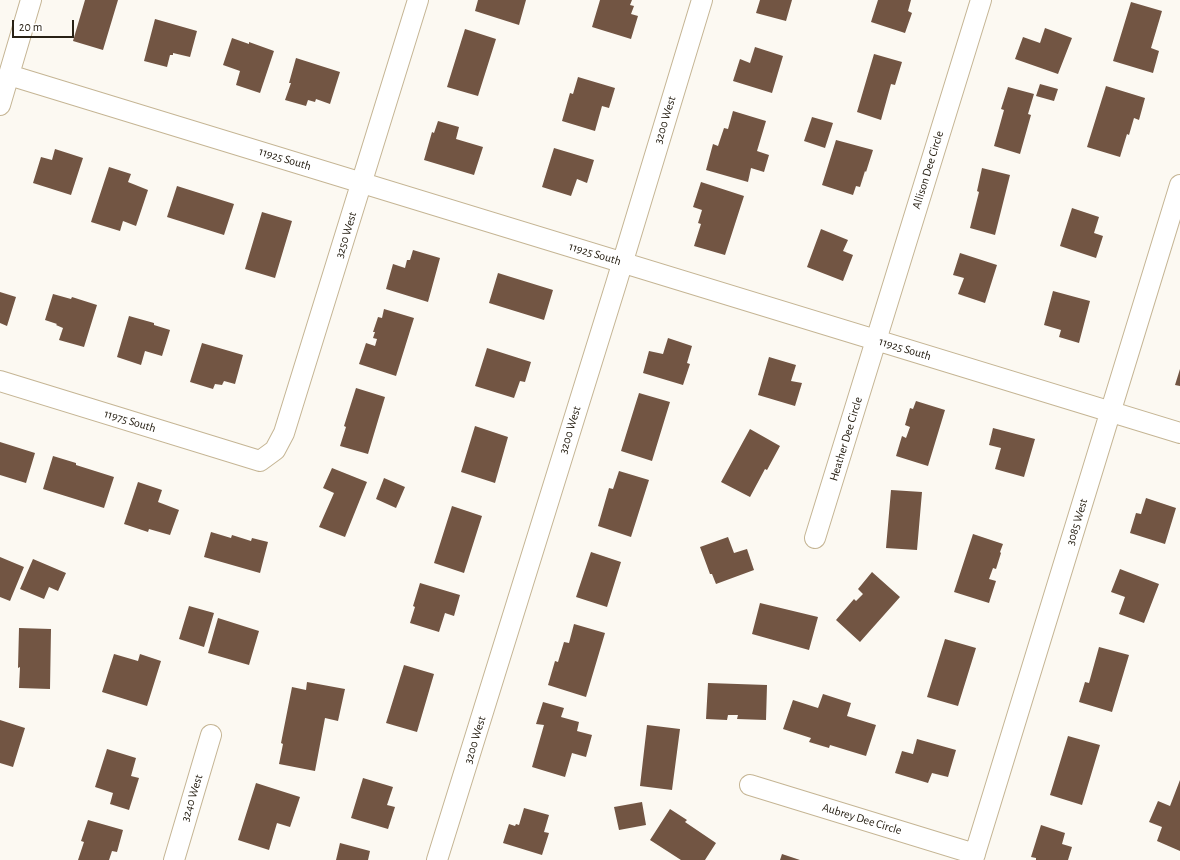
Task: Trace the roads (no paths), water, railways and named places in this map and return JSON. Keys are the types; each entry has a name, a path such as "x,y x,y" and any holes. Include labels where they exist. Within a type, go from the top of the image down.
{"street":[{"path":"0,105 31,0"},
{"name":"3250 West","path":"260,461 275,450 284,433 418,0"},
{"name":"3200 West","path":"437,860 702,0"},
{"name":"Allison Dee Circle","path":"876,340 981,0"},
{"name":"11925 South","path":"9,75 1180,433"},
{"name":"3085 West","path":"974,857 1180,185"},
{"name":"Heather Dee Circle","path":"815,538 876,340"},
{"name":"11975 South","path":"0,381 260,461"},
{"name":"3240 West","path":"174,860 211,735"},
{"name":"Aubrey Dee Circle","path":"750,785 974,857"}]}
